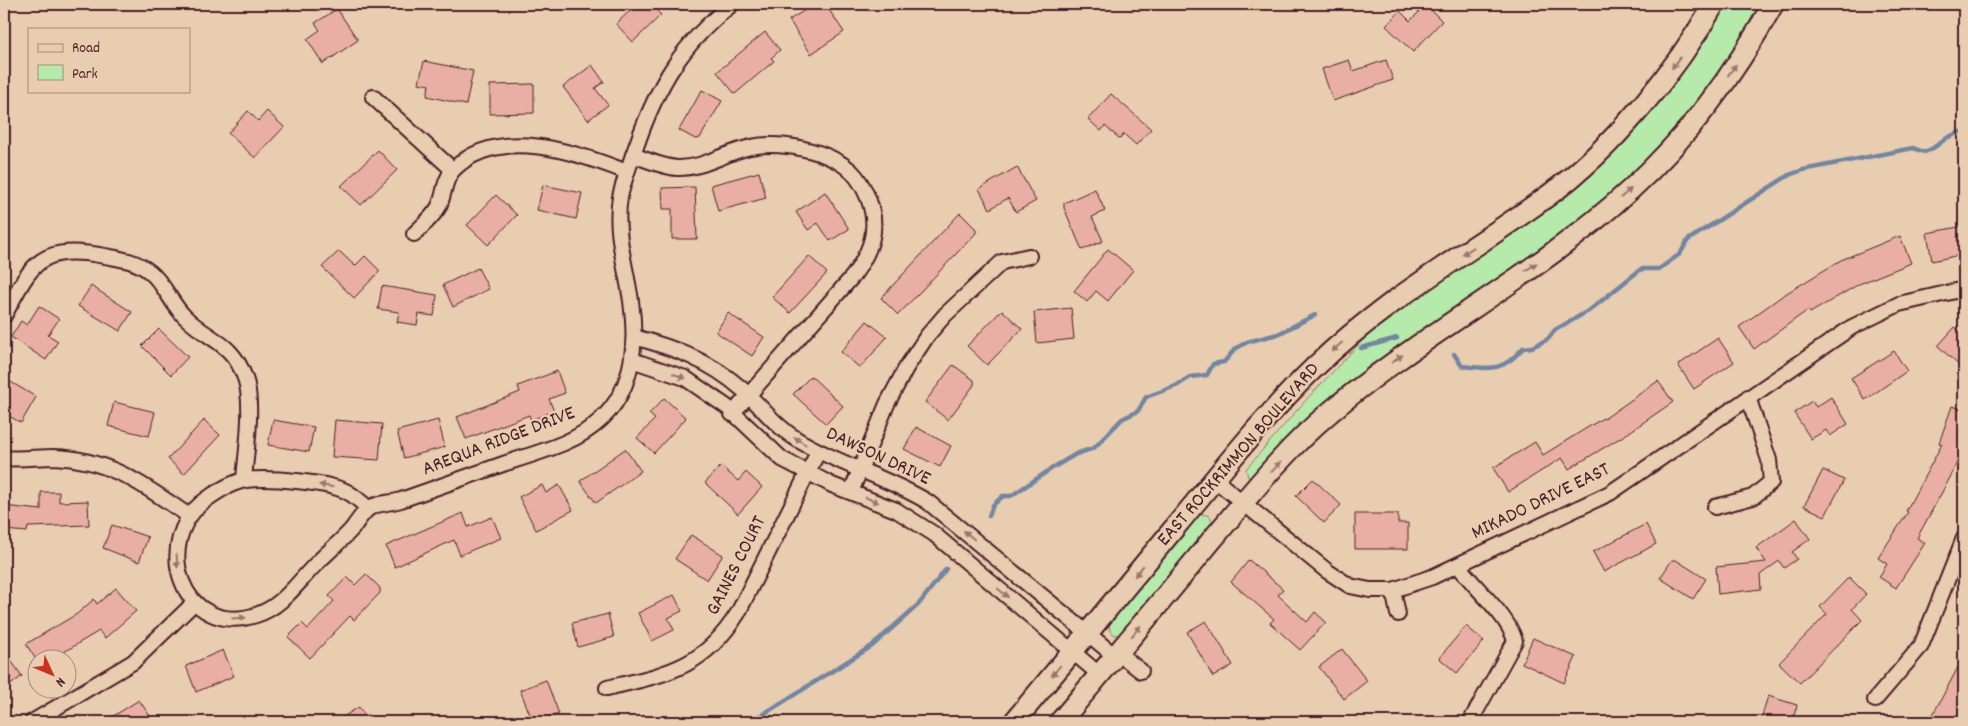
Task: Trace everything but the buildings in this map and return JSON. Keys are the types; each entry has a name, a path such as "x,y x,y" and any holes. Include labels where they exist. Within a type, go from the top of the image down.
{"main road":[{"name":"EAST ROCKRIMMON BOULEVARD","path":"1014,722 1274,409 1344,340 1406,292 1551,194 1590,160 1634,114 1678,61 1714,4"},
{"name":"EAST ROCKRIMMON BOULEVARD","path":"1060,722 1244,503 1319,422 1394,360 1550,255 1630,190 1686,131 1739,61 1773,4"}],"street":[{"name":"AREQUA RIDGE DRIVE","path":"368,508 398,501 565,443 592,428 607,415 618,400 626,383 632,360 634,337 619,226 620,198 627,172 657,92 670,68 691,41 732,4"},
{"path":"373,97 453,170"},
{"path":"414,234 438,208 443,187 453,170 470,157 488,150 507,146 559,149 581,154 627,172"},
{"path":"634,155 677,168 698,165 751,147 780,146 822,154 851,171 862,184 874,216 874,232 866,258 854,276 732,414"},
{"path":"4,316 27,273 46,259 58,254 79,251 131,261 143,266 161,284 179,312 190,322 223,343 239,364 246,379 250,398 244,480"},
{"path":"851,492 887,404 906,368 927,336 945,315 1002,262 1029,256"},
{"name":"MIKADO DRIVE EAST","path":"1214,479 1327,571 1350,586 1370,590 1393,590 1432,577 1610,493 1852,327 1899,304 1964,289"},
{"name":"DAWSON DRIVE","path":"634,337 696,357 722,372 796,439 818,452 906,489 928,502 1087,633 1141,671"},
{"name":"DAWSON DRIVE","path":"632,360 685,378 708,392 782,458 807,473 896,510 934,534 1100,675"},
{"path":"1715,507 1753,497 1771,482 1770,460 1748,397"},
{"name":"GAINES COURT","path":"607,688 668,674 710,648 726,632 738,613 818,452"},
{"path":"4,458 54,457 102,465 131,477 189,516"},
{"path":"244,480 330,485 348,492 368,508 350,530 285,598 268,611 251,617 228,619 209,612 194,603 178,577 176,554 180,535 189,516 200,504 214,494 244,480"},
{"path":"1875,700 1921,646 1964,538"},
{"path":"1458,565 1471,583 1509,625 1515,641 1470,722"},
{"path":"1393,590 1398,614"},
{"path":"32,722 133,662 194,603"}],"green space":[{"path":"1725,4 1761,4 1742,37 1700,99 1651,157 1596,209 1566,232 1352,382 1319,409 1254,477 1248,477 1246,469 1306,400 1362,341 1389,316 1542,211 1715,22"},
{"path":"1202,514 1210,516 1212,521 1210,528 1121,634 1115,635 1110,631 1109,622 1197,516"}],"waterway":[{"path":"1454,354 1462,366 1489,368 1502,365 1516,356 1523,348 1532,347 1548,339 1555,330 1590,310 1641,269 1659,269 1680,254 1688,240 1789,175 1803,170 1913,148 1924,152 1964,130"},
{"path":"989,516 993,505 1003,496 1011,496 1076,454 1094,448 1122,419 1138,411 1146,397 1176,386 1190,377 1207,375 1213,364 1224,362 1235,349 1247,342 1278,334 1315,315"},
{"path":"1361,348 1397,338"},
{"path":"746,722 762,715 872,646 919,604 946,569"}]}
